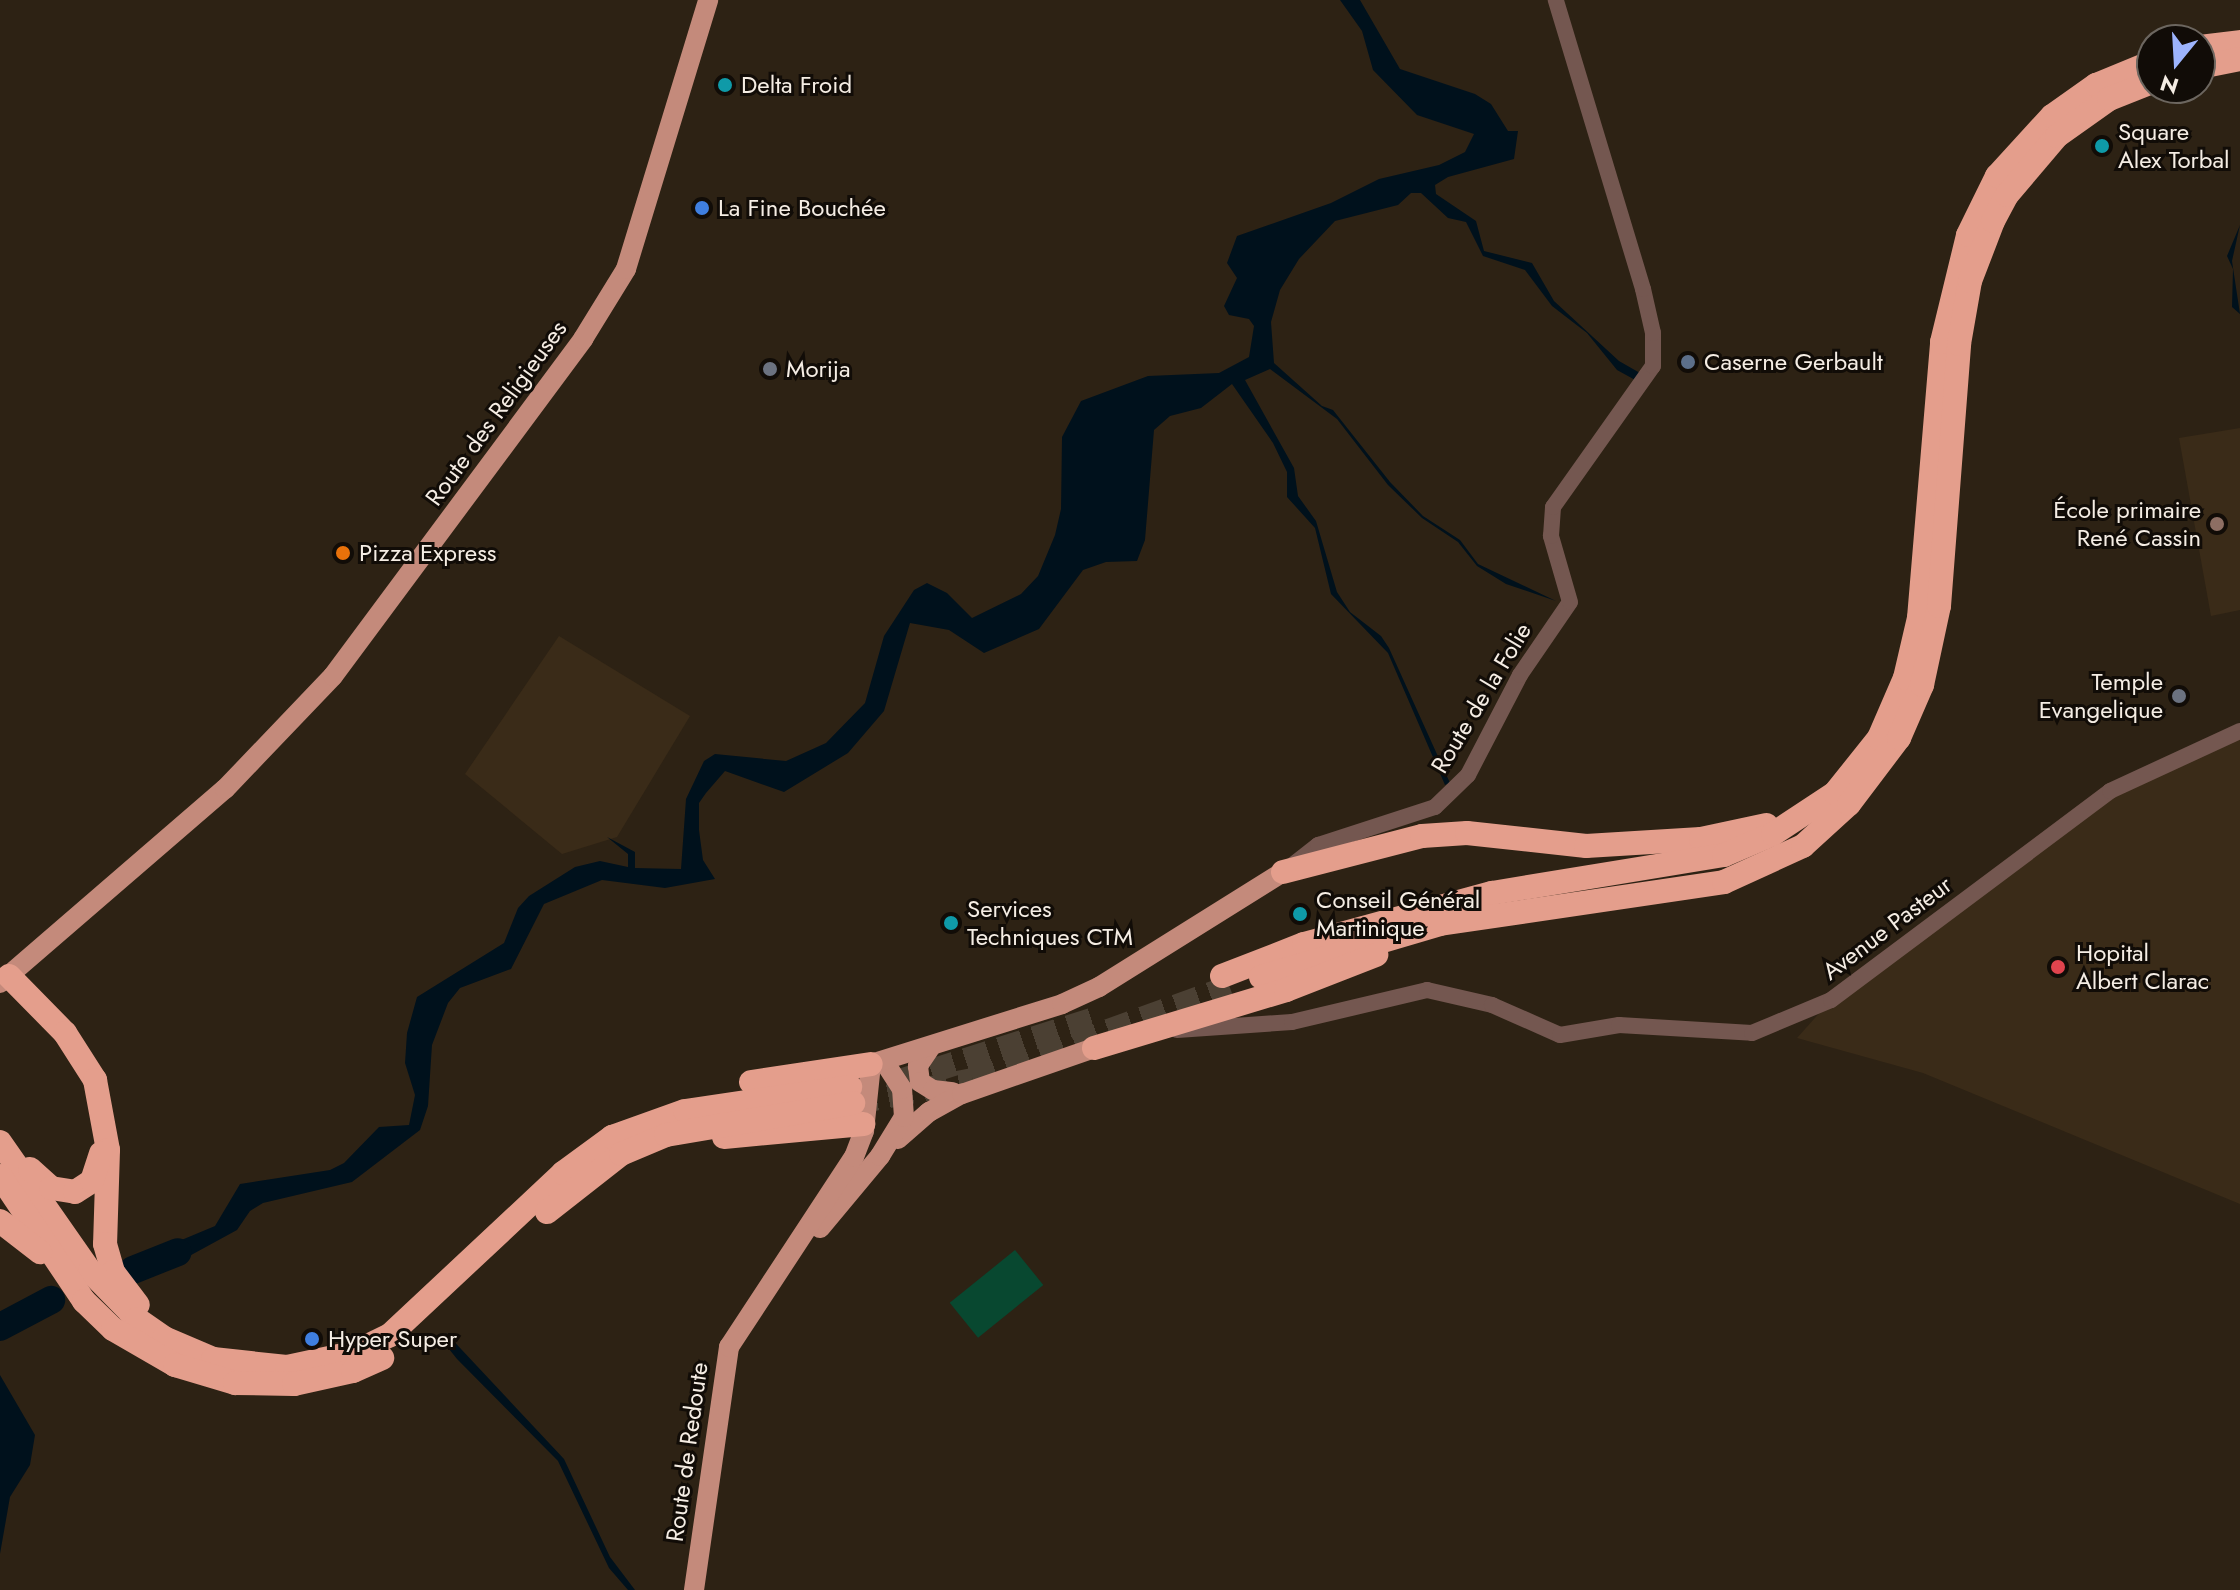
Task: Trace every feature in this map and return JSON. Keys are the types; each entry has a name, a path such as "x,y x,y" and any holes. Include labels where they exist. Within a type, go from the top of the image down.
{"highway":[{"path":"2216,45 2240,42"},
{"path":"2216,64 2240,59"},
{"path":"1935,525 1905,678 1879,738 1835,793 1773,834 1724,855 1492,893 1304,944 1226,982 1410,932 1513,913 1724,882 1788,855 1821,832 1867,784 1909,719 1932,644 1942,342 1958,265 1984,199 2052,116 2096,85 2136,69"},
{"path":"1939,478 1970,281 1993,221 2007,195 2057,136 2109,99 2136,88"},
{"path":"1283,872 1422,836 1467,833 1586,846 1701,839 1780,821 1835,793"},
{"path":"1318,845 1348,855"},
{"path":"1094,1048 1513,913"},
{"path":"5,979 80,1054 95,1080 105,1119 105,1229 113,1272 164,1338"},
{"path":"0,1142 110,1295 164,1338 213,1359 262,1368 308,1365 377,1344 415,1317 563,1173 645,1115 696,1095 877,1063"},
{"path":"612,1137 685,1111 855,1105"},
{"path":"0,1221 32,1243 84,1301 127,1339 205,1377 264,1385 321,1380 377,1361 411,1339 568,1191 657,1151 855,1105"},
{"path":"0,1134 51,1188 75,1192 87,1185 96,1173 105,1119"},
{"path":"0,1176 84,1301"},
{"path":"87,1185 105,1229"}],"main road":[{"name":"Route des Religieuses","path":"5,979 225,789 333,676 583,339 626,269 708,0"},
{"name":"Route de la Folie","path":"877,1063 930,1048 1099,987 1283,872"},
{"path":"930,1048 918,1066 920,1082 933,1090 953,1092"},
{"path":"769,1284 880,1156 929,1112 994,1082 1094,1048"},
{"path":"769,1284 851,1163 855,1105 877,1063 902,1089 904,1117"},
{"path":"880,1156 904,1117 953,1092 994,1082"},
{"path":"855,1105 904,1117"},
{"name":"Route de Redoute","path":"694,1590 724,1364 739,1327 769,1284"}],"street":[{"name":"Route de la Folie","path":"1283,872 1318,845 1427,811 1448,799 1468,775 1520,675 1570,602 1551,536 1553,507 1640,391 1653,366 1653,333 1643,289 1556,0"},
{"name":"Avenue Pasteur","path":"1094,1048 1151,1034 1292,1022 1419,991 1457,994 1573,1037 1619,1025 1738,1035 1790,1020 1831,1000 2110,791 2240,731"}],"shaded area":[{"name":"École primaire René Cassin","path":"2240,428 2240,610 2211,616 2179,438"},
{"path":"559,636 690,716 617,837 562,854 465,774"},
{"name":"Hopital Albert Clarac","path":"2240,732 2240,1204 1923,1073 1797,1038 1831,1000 2078,813"}],"green space":[{"path":"1015,1250 1043,1285 978,1338 950,1303"}],"water":[{"path":"1340,0 1360,0 1400,69 1475,94 1491,104 1508,131 1518,131 1514,159 1448,177 1435,185 1436,194 1476,221 1484,251 1532,263 1554,301 1619,361 1640,373 1637,381 1617,370 1587,333 1552,306 1525,270 1483,256 1466,222 1448,218 1421,193 1411,193 1398,205 1335,221 1299,259 1280,290 1271,322 1274,363 1322,406 1333,410 1390,482 1423,516 1460,540 1478,564 1556,601 1506,584 1477,566 1458,542 1422,518 1388,485 1337,419 1270,369 1245,380 1294,468 1298,496 1316,521 1337,592 1350,612 1381,636 1389,648 1450,783 1445,785 1388,653 1331,594 1315,528 1287,497 1287,472 1273,443 1232,384 1201,408 1170,416 1154,430 1145,540 1137,561 1106,562 1083,570 1039,629 984,653 949,630 910,623 884,711 848,753 784,792 725,771 706,793 699,803 699,830 703,860 715,879 665,888 602,880 544,904 511,969 460,988 448,1003 432,1045 428,1106 420,1130 352,1182 263,1203 250,1211 237,1230 160,1272 146,1272 136,1259 215,1226 240,1184 330,1170 344,1163 379,1127 409,1125 415,1095 405,1063 407,1033 417,997 504,943 518,908 529,896 575,867 600,861 628,867 628,854 607,837 635,852 635,868 681,869 686,799 704,761 715,754 786,761 826,743 865,703 884,636 914,590 927,583 947,593 972,618 1021,594 1038,576 1055,535 1061,509 1062,437 1081,401 1148,376 1219,373 1249,357 1254,326 1249,319 1229,315 1224,306 1237,278 1227,263 1237,236 1331,203 1379,179 1439,165 1465,152 1474,134 1417,115 1373,70 1362,31"},
{"path":"2240,225 2232,261 2240,314 2232,307 2233,269 2227,256"},
{"path":"44,1296 51,1305 0,1330 0,1323"},
{"path":"446,1333 564,1459 610,1557 635,1590 628,1590 609,1568 558,1461 457,1359 441,1339"},
{"path":"0,1375 35,1435 30,1465 10,1497 0,1554"}],"waterway":[{"path":"133,1270 178,1252"},
{"path":"0,1327 51,1300"}],"tunnel":[{"path":"853,1103 973,1080 1230,987"},
{"path":"897,1082 1098,1018"}],"place":[{"name":"Delta Froid","path":"725,85"},
{"name":"Square Alex Torbal","path":"2102,146"},
{"name":"La Fine Bouchée","path":"702,208"},
{"name":"Caserne Gerbault","path":"1688,362"},
{"name":"Morija","path":"770,369"},
{"name":"École primaire René Cassin","path":"2217,524"},
{"name":"Pizza Express","path":"343,553"},
{"name":"Temple Evangelique","path":"2179,696"},
{"name":"Conseil Général Martinique","path":"1300,914"},
{"name":"Services Techniques CTM","path":"951,923"},
{"name":"Hopital Albert Clarac","path":"2058,967"},
{"name":"Hyper Super","path":"312,1339"}]}
